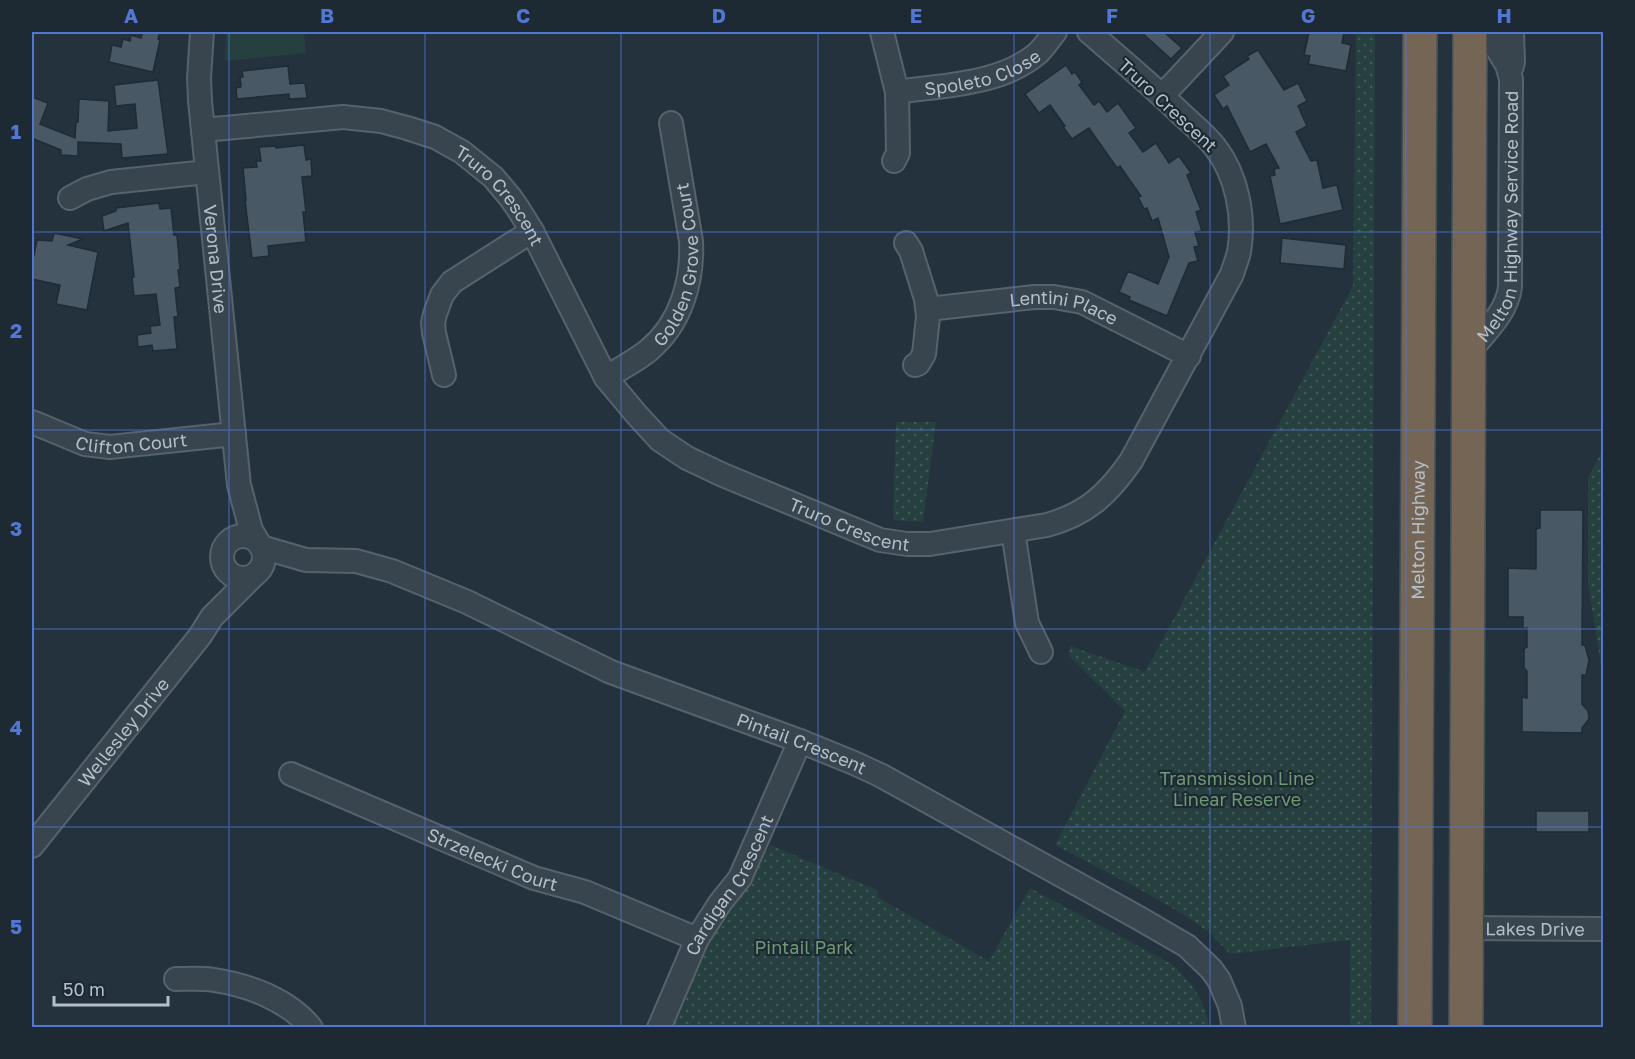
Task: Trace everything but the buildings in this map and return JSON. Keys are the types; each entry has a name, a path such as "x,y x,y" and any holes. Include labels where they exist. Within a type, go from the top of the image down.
{"highway":[{"name":"Melton Highway","path":"1415,1028 1420,32"},
{"path":"1466,1028 1470,32"},
{"path":"1415,929 1466,928"}],"street":[{"name":"Verona Drive","path":"202,32 199,78 203,130 239,485 251,530 259,544"},
{"name":"Spoleto Close","path":"882,32 897,92 898,153 894,161"},
{"name":"Spoleto Close","path":"897,92 984,80 1007,72 1038,53 1055,32"},
{"name":"Truro Crescent","path":"203,130 343,117 381,121 435,136 462,152 484,169 510,197 532,231 606,378 660,440 680,454 723,475 880,540 907,544 930,544 1065,520 1092,505 1103,495 1118,480 1131,461 1232,274 1239,254 1241,238 1239,203 1233,181 1221,155 1213,144 1162,96 1089,32"},
{"path":"1162,96 1222,32"},
{"name":"Melton Highway Service Road","path":"1468,353 1499,314 1509,293 1510,72 1487,32"},
{"name":"Melton Highway Service Road","path":"1510,72 1513,62 1512,32"},
{"name":"Golden Grove Court","path":"606,378 647,352 659,341 675,317 689,282 692,261 691,241 671,123"},
{"path":"70,198 111,182 207,172"},
{"path":"444,375 433,323 442,295 452,282 532,231"},
{"path":"906,243 911,250 928,309 924,354 915,365"},
{"name":"Lentini Place","path":"928,309 1034,297 1071,299 1082,302 1189,356"},
{"name":"Clifton Court","path":"32,422 85,444 110,447 234,434"},
{"name":"Verona Drive","path":"225,555 239,485"},
{"path":"1013,531 1027,623 1042,654"},
{"path":"238,536 245,536 259,544 264,560 256,574 241,579 230,575 225,555 238,536"},
{"name":"Pintail Crescent","path":"259,544 306,560"},
{"name":"Wellesley Drive","path":"212,617 222,584 225,555"},
{"name":"Pintail Crescent","path":"256,574 306,560 368,563 467,602 611,672 800,741 880,775 1176,938 1197,955 1219,980 1230,1006 1234,1028"},
{"name":"Wellesley Drive","path":"32,846 200,636 212,617 256,574"},
{"name":"Cardigan Crescent","path":"659,1028 697,939 720,903 740,878 800,741"},
{"name":"Strzelecki Court","path":"291,774 534,878 585,892 697,939"},
{"name":"Lakes Drive","path":"1466,928 1604,929"},
{"path":"176,979 213,979 244,987 267,996 297,1013 311,1028"}],"green space":[{"path":"226,32 304,32 306,53 225,61"},
{"name":"Transmission Line Linear Reserve","path":"1356,32 1375,32 1371,1028 1350,1027 1350,940 1230,954 1210,933 1184,915 1055,845 1125,711 1069,656 1070,646 1145,672 1353,286"},
{"path":"896,422 936,422 923,522 893,520"},
{"path":"1603,449 1603,678 1588,583 1588,478"},
{"name":"Pintail Park","path":"770,845 877,890 879,898 989,961 1030,888 1170,963 1196,991 1209,1027 671,1028 709,939 747,888"}]}
